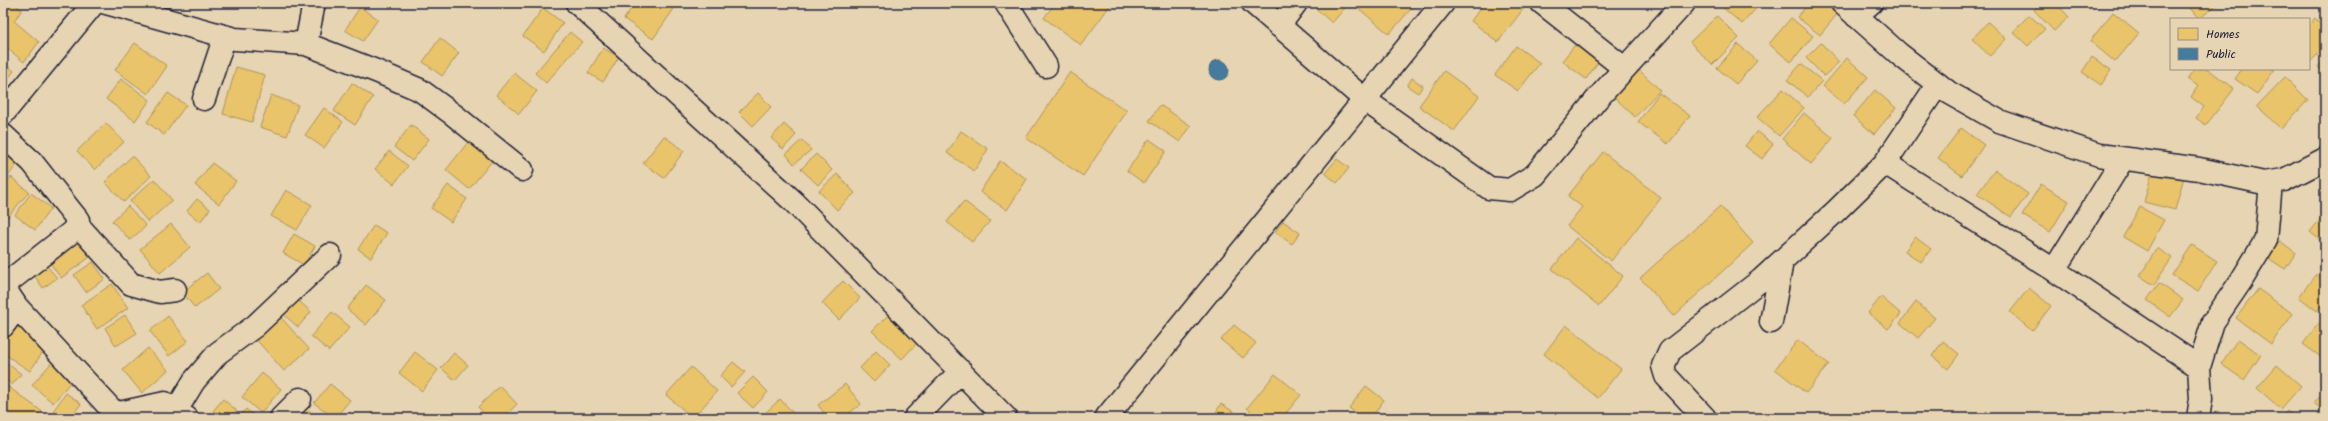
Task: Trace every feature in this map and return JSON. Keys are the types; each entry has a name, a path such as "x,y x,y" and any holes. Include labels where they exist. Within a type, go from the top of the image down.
{"street":[{"path":"3,114 94,3"},
{"path":"106,3 226,36 306,44 376,71 420,90 454,115 522,170"},
{"path":"306,44 314,3"},
{"path":"577,3 794,202 1006,418"},
{"path":"1006,3 1046,66"},
{"path":"1253,3 1365,100 1489,188 1510,190 1535,175 1596,99 1684,3"},
{"path":"1278,26 1296,3"},
{"path":"1106,418 1443,3"},
{"path":"1542,3 1624,68"},
{"path":"1856,7 1899,54 1938,84 1999,122 2099,156 2199,169 2264,183 2284,180 2325,159"},
{"path":"204,99 226,36"},
{"path":"1705,418 1666,376 1662,366 1670,351 1762,280 1885,162 1938,84"},
{"path":"3,135 32,162 75,214 78,220 72,231 3,287 17,307 111,409 119,413 165,403 182,414 194,381 218,353 255,326 330,255"},
{"path":"2054,270 2123,159"},
{"path":"1885,162 2054,270 2199,367"},
{"path":"2198,418 2201,399 2199,367 2213,322 2241,281 2266,240 2271,182"},
{"path":"77,224 131,284 160,292 175,290"},
{"path":"1771,322 1782,261"},
{"path":"3,326 17,307"},
{"path":"914,418 960,371"},
{"path":"281,418 300,399"}],"building: Homes":[{"path":"3,3 19,3 17,6 22,10 14,21 39,42 24,62 3,45"},
{"path":"56,3 67,3 63,8"},
{"path":"635,3 678,3 653,39 624,19"},
{"path":"1055,3 1112,3 1081,45 1044,18"},
{"path":"1310,3 1349,3 1332,23"},
{"path":"1361,3 1416,3 1389,34 1357,7"},
{"path":"1484,3 1517,3 1524,8 1498,42 1471,21"},
{"path":"1723,3 1761,3 1742,24 1721,6"},
{"path":"1809,3 1838,3 1843,7 1820,35 1797,17"},
{"path":"2041,3 2056,3 2069,17 2054,31 2034,10"},
{"path":"2186,3 2219,3 2200,18 2198,18"},
{"path":"360,7 378,19 363,41 345,30"},
{"path":"543,8 563,23 544,51 523,36"},
{"path":"2113,12 2139,33 2115,62 2090,41"},
{"path":"2029,15 2045,29 2028,46 2013,32"},
{"path":"1717,16 1739,38 1712,65 1690,42"},
{"path":"1791,18 1813,36 1791,62 1769,44"},
{"path":"2315,18 2325,28 2325,47 2310,62 2310,24"},
{"path":"1988,22 2006,39 1990,56 1972,39"},
{"path":"570,32 582,42 546,83 535,73"},
{"path":"440,38 459,53 442,76 423,62"},
{"path":"1578,41 1601,58 1586,79 1562,61"},
{"path":"135,43 167,66 148,94 115,70"},
{"path":"1821,43 1839,62 1824,76 1806,58"},
{"path":"1738,44 1757,61 1736,84 1717,68"},
{"path":"1516,46 1540,63 1518,91 1495,75"},
{"path":"603,48 619,57 603,82 588,73"},
{"path":"2092,57 2111,70 2101,85 2082,72"},
{"path":"1847,58 1868,77 1844,104 1823,86"},
{"path":"2325,59 2325,73 2318,67"},
{"path":"3,63 14,71 3,85"},
{"path":"1801,64 1822,81 1808,97 1787,80"},
{"path":"236,67 265,75 252,122 223,114"},
{"path":"1637,68 1660,90 1635,117 1612,95"},
{"path":"2193,70 2209,70 2234,89 2206,125 2196,118 2204,107 2191,97 2198,86 2187,79"},
{"path":"2241,70 2274,70 2257,94 2235,79"},
{"path":"1444,71 1479,96 1454,131 1419,106"},
{"path":"1070,72 1127,111 1083,176 1026,138"},
{"path":"514,73 537,91 519,114 496,95"},
{"path":"2285,77 2308,100 2281,129 2257,106"},
{"path":"1412,78 1423,86 1418,93 1407,86"},
{"path":"121,79 150,100 135,121 106,99"},
{"path":"352,83 373,97 355,125 334,111"},
{"path":"1783,89 1804,108 1779,136 1757,117"},
{"path":"1875,90 1896,108 1874,134 1853,116"},
{"path":"168,93 186,105 164,135 147,122"},
{"path":"758,93 771,107 753,126 739,112"},
{"path":"1659,93 1690,116 1668,144 1638,122"},
{"path":"271,95 298,105 287,136 260,127"},
{"path":"1160,105 1191,126 1180,142 1149,121"},
{"path":"324,108 343,122 324,148 305,135"},
{"path":"1804,113 1833,138 1811,164 1782,139"},
{"path":"106,123 124,142 95,170 77,151"},
{"path":"784,124 796,135 783,149 771,138"},
{"path":"411,125 429,139 412,161 394,147"},
{"path":"1961,128 1984,145 1962,176 1938,158"},
{"path":"961,131 988,149 974,171 947,153"},
{"path":"1757,131 1773,144 1762,159 1745,146"},
{"path":"664,136 684,151 664,178 643,163"},
{"path":"1149,139 1166,151 1144,183 1127,171"},
{"path":"802,140 811,150 794,164 786,154"},
{"path":"469,141 493,160 469,189 446,170"},
{"path":"389,151 408,166 394,184 375,169"},
{"path":"5,152 19,162 5,180 3,155"},
{"path":"1603,152 1661,198 1611,261 1567,226 1582,207 1568,196"},
{"path":"816,154 832,170 818,185 801,169"},
{"path":"132,156 151,176 124,202 105,182"},
{"path":"1337,159 1349,168 1337,183 1325,173"},
{"path":"1000,161 1027,179 1007,210 980,192"},
{"path":"212,163 236,181 219,204 195,185"},
{"path":"2153,169 2184,177 2175,210 2144,202"},
{"path":"1995,170 2028,194 2011,217 1977,194"},
{"path":"837,174 855,193 837,210 819,191"},
{"path":"11,177 29,192 5,220 3,218 3,186"},
{"path":"154,179 172,200 148,222 130,201"},
{"path":"2041,184 2069,201 2050,232 2022,215"},
{"path":"448,185 467,199 451,222 431,208"},
{"path":"2325,185 2325,194 2321,190"},
{"path":"286,190 312,205 297,230 271,216"},
{"path":"31,193 51,208 35,230 15,215"},
{"path":"197,199 210,209 200,222 187,211"},
{"path":"964,201 990,221 972,242 947,222"},
{"path":"128,206 146,226 130,240 112,221"},
{"path":"1720,206 1753,243 1674,316 1640,278"},
{"path":"2140,207 2164,220 2147,251 2123,237"},
{"path":"2325,213 2325,244 2310,232"},
{"path":"1283,221 1300,233 1292,244 1275,232"},
{"path":"171,224 190,247 160,273 140,249"},
{"path":"374,225 387,233 371,258 358,249"},
{"path":"294,234 315,246 304,265 283,253"},
{"path":"74,236 90,257 61,278 46,257"},
{"path":"1915,237 1931,249 1921,262 1905,251"},
{"path":"1576,238 1623,276 1599,306 1552,269"},
{"path":"2280,241 2296,253 2285,269 2268,258"},
{"path":"2192,245 2217,261 2198,291 2172,275"},
{"path":"2157,248 2172,258 2154,285 2140,276"},
{"path":"93,262 105,279 86,292 74,275"},
{"path":"47,266 57,278 43,288 34,275"},
{"path":"207,273 219,289 195,308 182,292"},
{"path":"2316,274 2325,281 2325,300 2317,311 2299,297"},
{"path":"843,281 860,298 839,320 822,303"},
{"path":"2159,283 2183,300 2170,317 2147,300"},
{"path":"112,284 128,308 97,329 81,305"},
{"path":"366,285 386,300 366,325 347,309"},
{"path":"2029,288 2051,306 2032,331 2010,312"},
{"path":"2258,289 2293,314 2271,344 2236,318"},
{"path":"295,297 311,312 298,327 282,313"},
{"path":"1881,297 1901,314 1888,329 1868,313"},
{"path":"1916,302 1935,318 1918,338 1900,323"},
{"path":"332,312 350,327 329,351 311,336"},
{"path":"277,313 309,349 284,371 253,336"},
{"path":"890,313 919,341 902,359 872,331"},
{"path":"125,315 137,333 116,346 105,328"},
{"path":"168,316 188,341 169,356 150,331"},
{"path":"2318,324 2325,329 2325,360 2303,344"},
{"path":"15,325 47,346 30,371 3,353 3,343"},
{"path":"1234,325 1256,343 1243,358 1221,340"},
{"path":"1566,325 1621,369 1598,398 1544,354"},
{"path":"2238,339 2261,355 2244,380 2221,364"},
{"path":"1798,340 1829,364 1806,393 1775,369"},
{"path":"1943,341 1959,354 1948,369 1932,356"},
{"path":"148,348 168,370 142,393 123,370"},
{"path":"876,351 890,365 874,382 860,368"},
{"path":"415,352 438,370 422,391 399,373"},
{"path":"454,353 468,365 455,380 441,368"},
{"path":"3,360 21,374 12,385 3,378"},
{"path":"53,361 73,379 53,403 32,385"},
{"path":"733,362 745,372 731,387 720,376"},
{"path":"2277,365 2301,386 2281,409 2257,388"},
{"path":"691,367 717,391 693,418 666,395"},
{"path":"262,373 281,389 261,413 242,397"},
{"path":"1275,374 1301,395 1282,418 1259,418 1247,408"},
{"path":"753,377 768,392 753,408 737,393"},
{"path":"3,383 44,413 41,418 3,418"},
{"path":"330,384 350,400 335,418 314,403"},
{"path":"845,384 861,404 843,418 828,418 818,405"},
{"path":"500,386 517,404 503,418 488,418 478,407"},
{"path":"1366,386 1384,400 1371,418 1363,418 1349,408"},
{"path":"2325,391 2325,412 2314,403"},
{"path":"66,393 81,404 70,418 63,418 53,411"},
{"path":"223,399 236,410 230,418 222,418 213,411"},
{"path":"780,399 795,415 792,418 760,418"},
{"path":"303,404 317,418 287,418"},
{"path":"1221,404 1239,415 1237,418 1212,418"},
{"path":"246,409 257,418 238,418"},
{"path":"2287,411 2296,418 2282,418"},
{"path":"373,412 380,418 368,418"},
{"path":"664,412 671,418 658,418"},
{"path":"88,413 95,418 85,418"},
{"path":"934,413 940,418 929,418"},
{"path":"982,413 988,418 977,418"}],"building: Public":[{"path":"1219,60 1226,63 1229,70 1226,77 1219,80 1212,77 1209,70 1212,63"}]}
